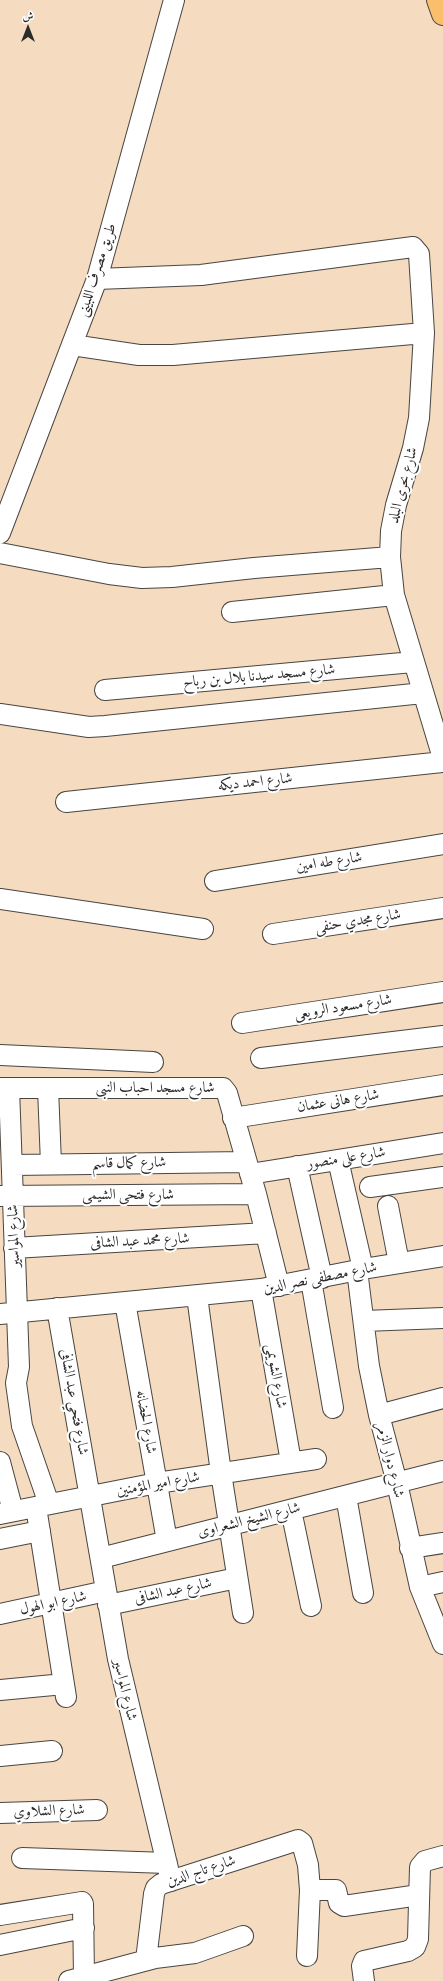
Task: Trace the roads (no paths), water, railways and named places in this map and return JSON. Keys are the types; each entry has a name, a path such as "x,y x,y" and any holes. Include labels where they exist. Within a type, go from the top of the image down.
{"main road":[{"path":"438,0 443,14"}],"street":[{"name":"طريق مصرف اللبينى","path":"0,534 97,279 174,0"},
{"name":"شارع بحرى البلد","path":"97,279 201,275 413,247 419,254 424,333 416,433 396,505 391,531 390,557 394,595 443,758"},
{"path":"72,345 139,355 173,356 424,333"},
{"path":"0,553 109,574 142,578 172,577 254,568 390,557"},
{"path":"232,612 394,595"},
{"name":"شارع مسجد سيدنا بلال بن رباح","path":"105,690 413,662"},
{"path":"0,714 89,727 423,693"},
{"name":"شارع احمد ديكه","path":"66,802 443,762"},
{"name":"شارع طه امين","path":"215,881 443,844"},
{"path":"0,899 203,929"},
{"name":"شارع مجدي حنفى","path":"273,934 443,908"},
{"name":"شارع مسعود الرويعى","path":"242,1023 443,992"},
{"path":"261,1058 443,1036"},
{"path":"0,1055 153,1062"},
{"name":"شارع هانى عثمان","path":"233,1118 443,1085"},
{"name":"شارع مسجد احباب النبى","path":"5,1088 223,1088 227,1093 266,1233 270,1288"},
{"name":"شارع المواسير","path":"0,1690 65,1690 40,1531 42,1506 24,1432 9,1401 16,1383 18,1367 9,1346 7,1274 9,1236 6,1196 12,1165 5,1140 5,1088"},
{"path":"48,1088 51,1164"},
{"name":"شارع على منصور","path":"248,1168 297,1166 443,1143"},
{"name":"شارع دوار الزمر","path":"338,1160 360,1270 369,1366 379,1415 397,1483 410,1548 420,1587 442,1639"},
{"name":"شارع كمال قاسم","path":"12,1165 51,1164 248,1168"},
{"path":"297,1166 317,1279 333,1408"},
{"path":"370,1187 443,1177"},
{"name":"شارع فتحى الشيمى","path":"6,1196 256,1194"},
{"path":"388,1206 399,1263"},
{"name":"شارع محمد عبد الشافى","path":"9,1236 266,1233"},
{"name":"شارع مصطفى نصر الدين","path":"8,1313 270,1288 360,1270 443,1256"},
{"name":"شارع الشويمى","path":"270,1288 291,1462"},
{"path":"197,1296 221,1473 243,1613"},
{"name":"شارع الحضانه","path":"125,1302 167,1541"},
{"name":"شارع فتحي عبد الشافى","path":"57,1308 91,1496"},
{"path":"364,1321 443,1318"},
{"path":"379,1415 443,1398"},
{"name":"شارع امير المؤمنين","path":"6,1512 157,1483 316,1459"},
{"path":"0,1462 6,1512"},
{"name":"شارع الشيخ الشعراوى","path":"101,1558 443,1471"},
{"name":"شارع المواسير","path":"91,1496 107,1598 123,1684 169,1872"},
{"path":"346,1496 363,1593"},
{"path":"291,1510 311,1606"},
{"path":"0,1539 40,1531"},
{"path":"410,1548 443,1543"},
{"name":"شارع عبد الشافى","path":"107,1598 237,1578"},
{"path":"420,1587 443,1582"},
{"name":"شارع ابو الهول","path":"0,1614 51,1603 107,1598"},
{"path":"0,1756 52,1751"},
{"name":"شارع الشلاوي","path":"0,1813 97,1810"},
{"name":"شارع تاج الدين","path":"146,1960 156,1888 161,1884 169,1872 299,1840 302,1843 308,1865 310,1890"},
{"path":"364,1981 362,1966 364,1961 408,1951 415,1947 418,1939 421,1864 428,1860 443,1856"},
{"path":"22,1858 169,1872"},
{"path":"307,1956 310,1890 334,1889 338,1892 339,1903 344,1906 419,1895"},
{"path":"0,1915 80,1901 83,1904 88,1978 146,1960 195,1953 243,1936"},
{"path":"0,1945 84,1928"}]}
